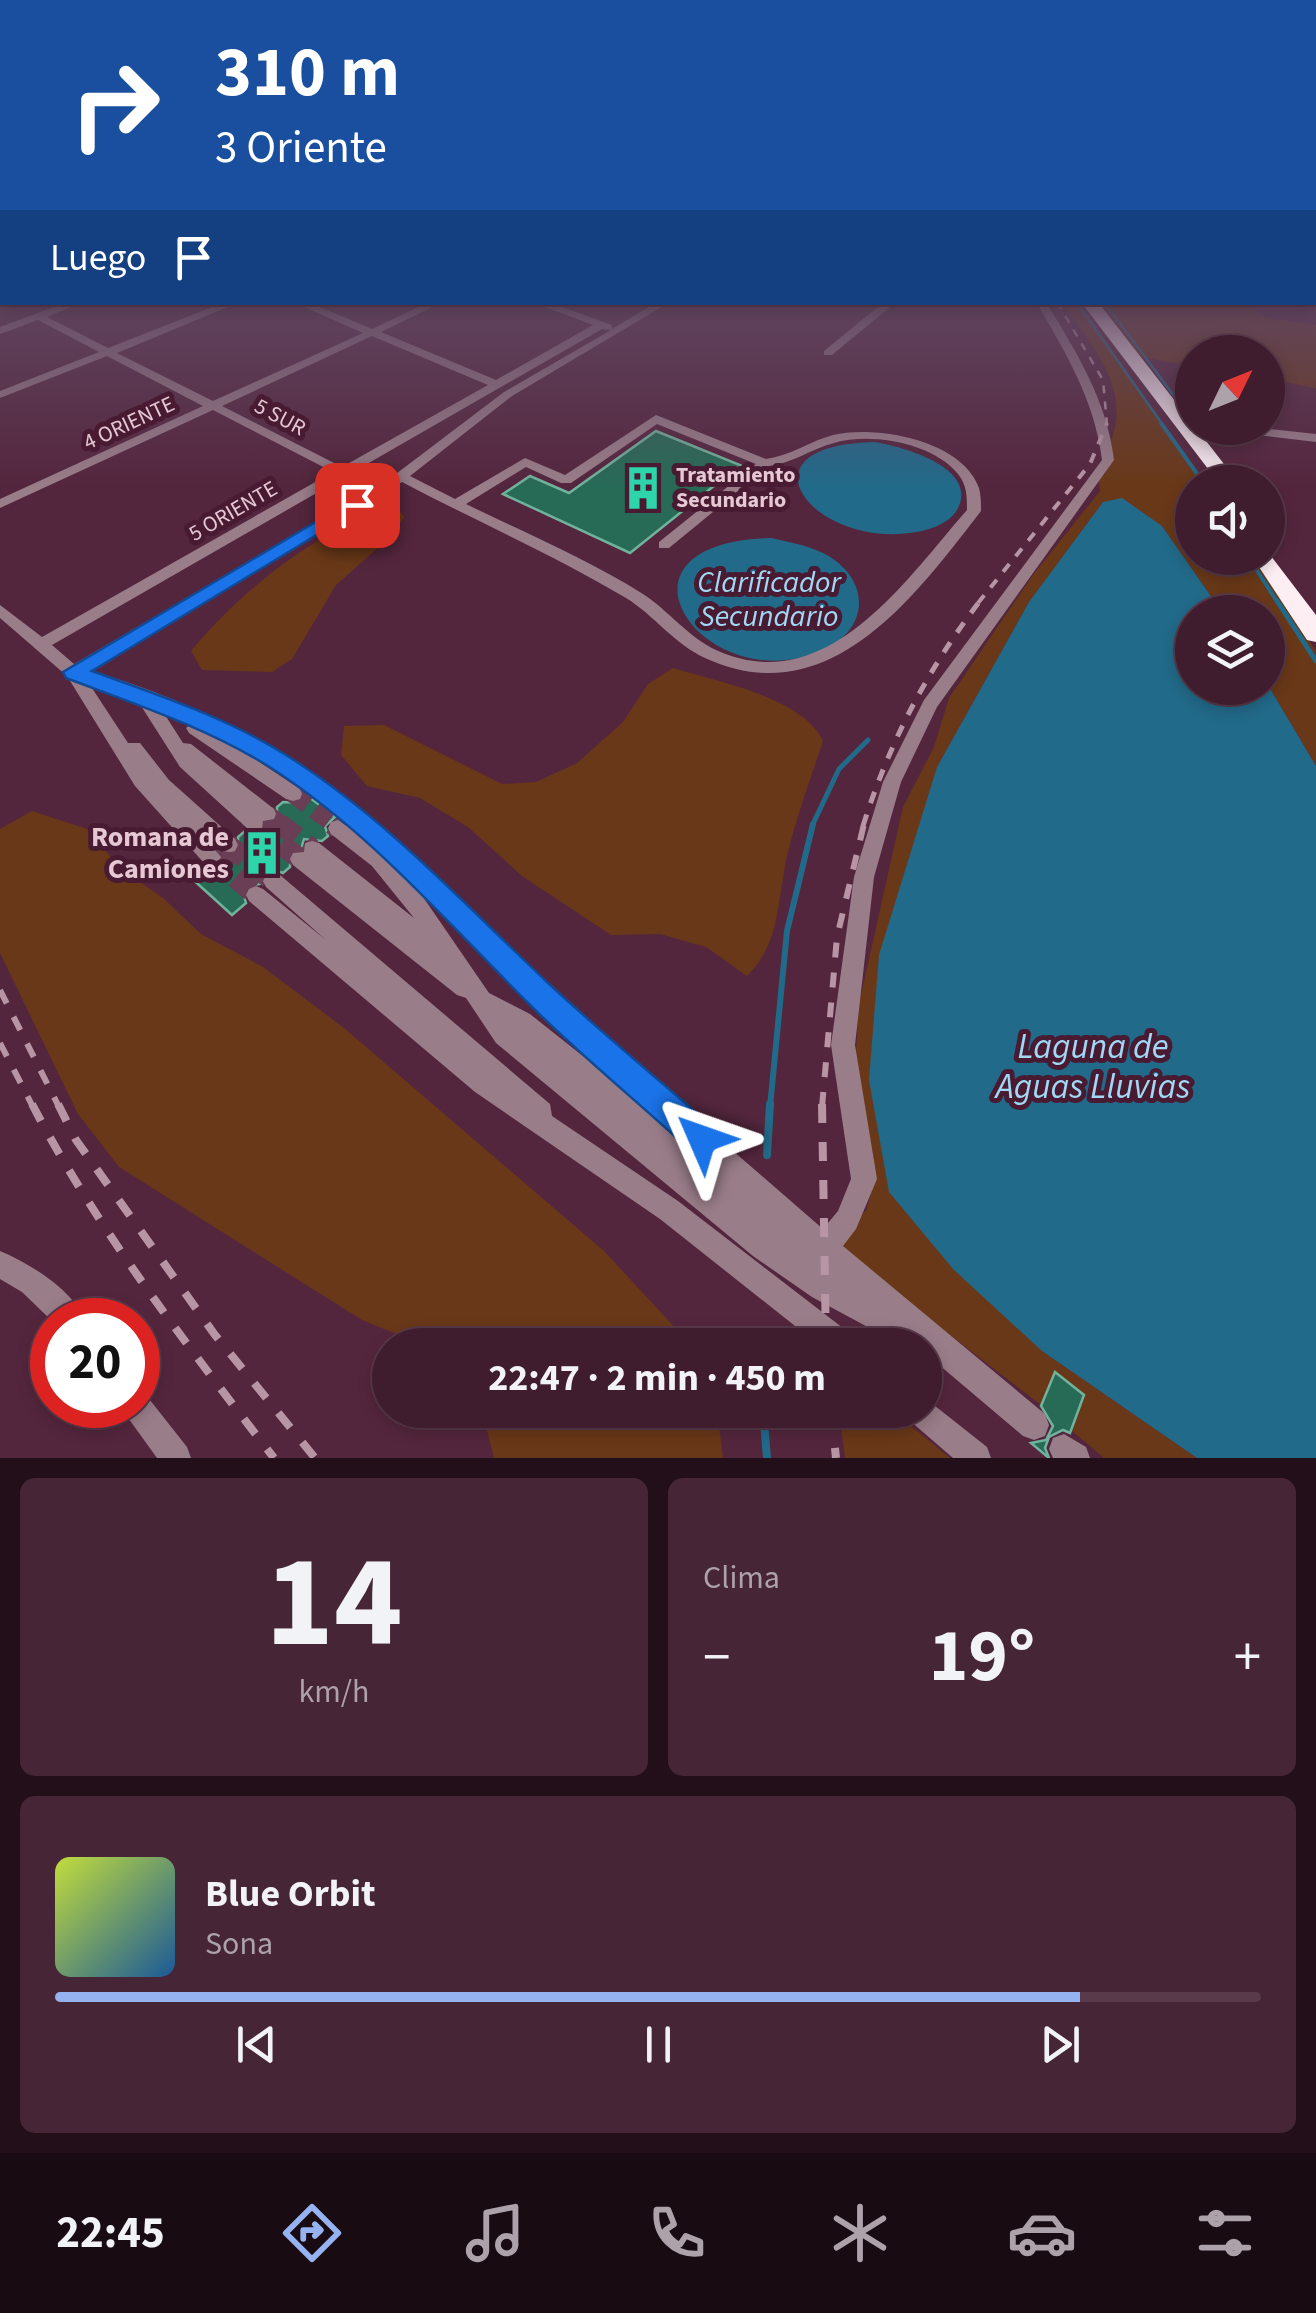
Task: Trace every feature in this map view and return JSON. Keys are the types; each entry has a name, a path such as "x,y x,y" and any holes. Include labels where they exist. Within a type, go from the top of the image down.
{"highway":[{"path":"1126,351 1202,465"},
{"path":"1148,382 1175,410"},
{"path":"1285,559 1316,600"},
{"path":"1276,575 1316,634"}],"lane":[{"path":"0,396 113,351"},
{"name":"5 SUR","path":"113,351 342,472"},
{"name":"4 ORIENTE","path":"0,504 333,351"},
{"path":"416,351 496,384"},
{"name":"5 ORIENTE","path":"41,644 555,351"},
{"path":"73,672 402,477 508,394 582,351"},
{"path":"824,1249 848,1220 864,1179 844,1045 864,876 892,782 930,704 1108,460 1103,427 1068,351"},
{"path":"455,505 525,462 566,480 656,419 765,463"},
{"path":"1285,434 1316,438"},
{"path":"402,477 652,607 710,654 739,666 770,669 807,664 856,641 974,510 976,499 971,482 959,466 908,441 874,436 836,438 790,459 765,463 664,545"},
{"path":"0,610 73,672 162,785 228,845"},
{"path":"73,672 144,696 240,739 362,822 504,961 915,1328"},
{"path":"144,696 170,737 262,818"},
{"path":"144,696 293,794"},
{"path":"95,702 142,780 212,858"},
{"path":"338,828 397,880 504,1035 762,1247 822,1288 899,1328"},
{"path":"306,854 482,1000"},
{"path":"264,888 459,1065 535,1123 573,1141 820,1328"},
{"path":"0,1264 32,1282 48,1298"},
{"path":"942,1351 1034,1425"},
{"path":"153,1428 176,1458"},
{"path":"940,1428 976,1458"}],"shaded area":[{"path":"1096,351 1113,351 1191,465 1175,465 1175,545 1162,526 1103,502 1029,602 937,767 1042,1351 1197,1458 1104,1458 1071,1430 1084,1395 1055,1372 1041,1405 841,1251 849,1231 867,1209 874,1180 856,1054 859,1004 903,807 934,747 949,698 1033,575 1100,491 1101,467 1117,413 1110,379"},
{"path":"1136,351 1175,351 1175,363 1141,357"},
{"path":"1285,351 1316,351 1316,388 1285,382"},
{"path":"396,507 404,517 389,538 336,585 292,659 272,672 202,670 191,651 258,584 338,530"},
{"path":"1196,575 1265,575 1278,595 1210,595"},
{"path":"1285,605 1316,651 1316,766 1280,705 1285,705"},
{"path":"673,668 778,702 813,726 823,741 786,861 776,922 766,950 747,976 706,947 660,934 611,935 522,876 468,827 420,798 367,786 341,755 344,726 384,725 502,784 536,782 577,763 623,722 648,684"},
{"path":"32,811 87,829 121,869 163,898 201,934 263,967 344,1028 604,1251 675,1328 382,1328 362,1320 119,1167 78,1114 0,953 0,829"},
{"path":"486,1428 719,1428 723,1458 494,1458"},
{"path":"841,1428 914,1428 950,1458 845,1458"}],"water":[{"name":"Clarificador Secundario","path":"874,442 918,454 948,471 958,482 961,495 953,515 923,531 874,533 843,525 818,511 802,494 798,476 807,459 832,447"},
{"name":"Laguna de Aguas Lluvias","path":"1122,498 1162,526 1175,545 1175,575 1196,575 1210,595 1175,595 1175,705 1280,705 1316,766 1316,1458 1197,1458 1042,1351 953,1269 889,1192 869,1080 879,955 937,767 1029,602 1103,502"},
{"name":"Clarificador Secundario","path":"771,538 823,553 839,563 857,588 857,616 850,629 823,650 780,661 740,656 708,639 686,616 678,590 687,565 717,546"}],"building":[{"name":"Tratamiento Secundario","path":"656,431 740,465 630,553 503,494 530,476 569,493"},
{"name":"Romana de Camiones","path":"305,794 335,817 325,826 328,836 322,841 304,839 301,849 290,851 290,867 283,873 272,869 263,873 260,884 248,886 243,893 246,903 232,915 188,875 201,865 219,867 224,855 238,853 238,837 245,831 263,833 266,824 277,820 277,807 283,802 301,803"},
{"path":"1055,1372 1084,1395 1070,1433 1063,1430 1049,1437 1045,1448 1049,1458 1031,1443 1046,1440 1053,1426 1041,1406"}],"waterway":[{"path":"1111,351 1163,425"},
{"path":"1141,351 1175,397"},
{"path":"1161,423 1191,465"},
{"path":"1260,575 1273,595"},
{"path":"1285,613 1316,661"},
{"path":"812,826 839,769 868,740"},
{"path":"770,1107 787,931 813,824"},
{"path":"767,1155 770,1104"},
{"path":"764,1428 767,1458"}],"tunnel":[{"path":"293,794 336,826"},
{"path":"267,814 283,826"},
{"path":"255,823 259,826"},
{"path":"256,824 300,859"},
{"path":"280,824 312,849"},
{"path":"332,824 338,828"},
{"path":"228,845 273,881"},
{"path":"211,857 256,895"}],"railway":[{"path":"1086,351 1103,380 1107,423"},
{"path":"978,603 1090,464 1107,423"},
{"path":"863,826 911,708 980,601"},
{"path":"822,1107 837,937 864,824"},
{"path":"0,990 59,1107"},
{"path":"0,1043 33,1107"},
{"path":"32,1104 115,1242 274,1458"},
{"path":"58,1104 76,1140 215,1335 315,1458"},
{"path":"822,1107 826,1328"},
{"path":"833,1428 836,1458"}],"place":[{"name":"Tratamiento Secundario","path":"643,488"},
{"name":"Romana de Camiones","path":"262,853"}],"route":[{"path":"357,505 73,672 127,689 208,723 276,760 336,802 387,844 491,950 702,1139"}]}
